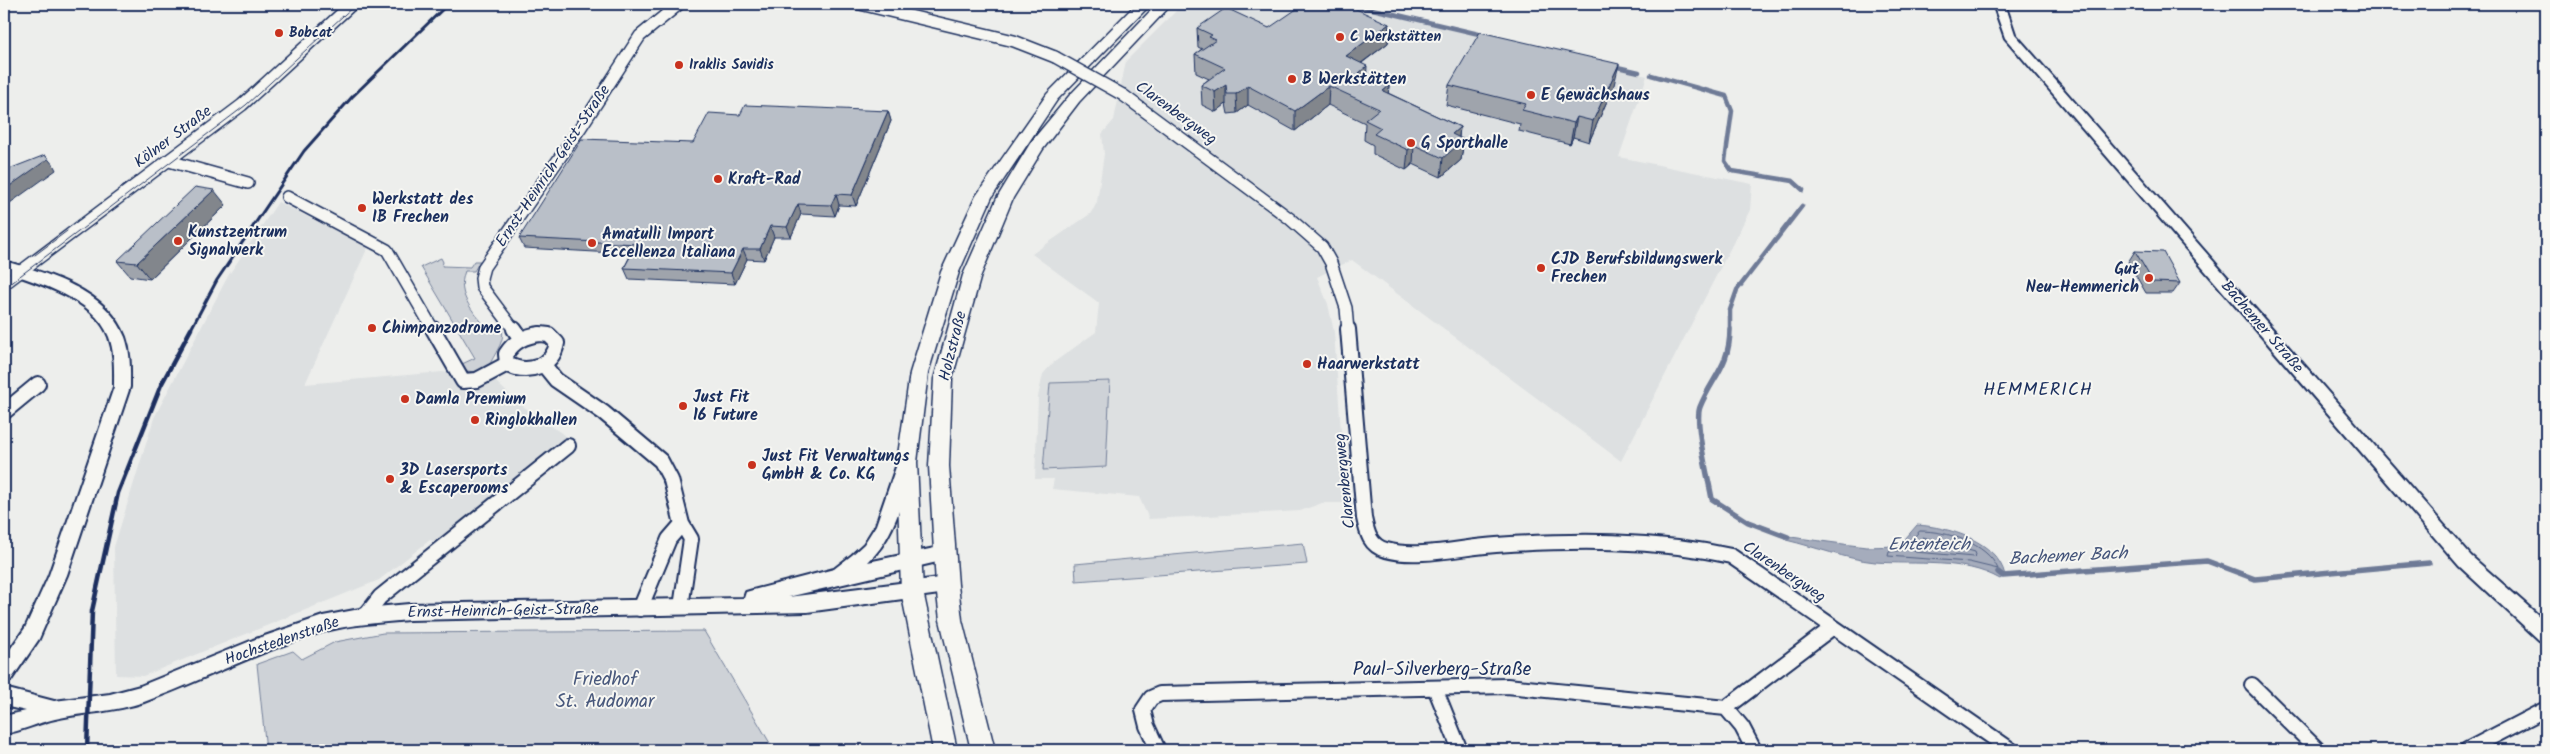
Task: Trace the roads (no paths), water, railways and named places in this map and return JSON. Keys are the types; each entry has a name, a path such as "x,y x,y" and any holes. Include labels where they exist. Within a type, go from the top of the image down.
{"main road":[{"name":"Holzstraße","path":"945,750 912,591 906,462 919,373 950,272 984,196 1052,97 1144,4"},
{"name":"Holzstraße","path":"983,750 951,620 947,585 939,466 943,379 972,275 1005,198 1037,146 1074,99 1165,4"}],"street":[{"name":"Kölner Straße","path":"4,284 242,105 352,4"},
{"name":"Ernst-Heinrich-Geist-Straße","path":"521,339 484,291 481,283 482,273 640,36 679,4"},
{"name":"Clarenbergweg","path":"860,4 1014,41 1055,57 1123,95 1289,218 1322,247 1331,262 1346,308 1366,524 1371,541 1379,548 1401,552 1481,546 1626,542 1693,547 1731,556 2011,750"},
{"name":"Bachemer Straße","path":"1999,4 2009,35 2452,546 2478,574 2546,634"},
{"path":"169,160 248,183"},
{"path":"287,198 386,250 463,381 477,380 507,364"},
{"path":"4,266 74,292 91,303 106,319 121,344 124,364 122,387 58,575 32,633 4,674"},
{"path":"540,334 555,338 558,348 550,359 543,364 526,370 507,364 506,354 521,339 540,334"},
{"path":"543,364 556,380 604,414 661,461 671,480 682,524 691,539 681,607"},
{"path":"4,412 38,384"},
{"path":"366,616 380,597 568,446"},
{"name":"Holzstraße","path":"829,578 866,555 880,539 889,519 895,489 906,462"},
{"path":"640,609 669,539 682,524"},
{"name":"Ernst-Heinrich-Geist-Straße","path":"729,604 829,578 944,554"},
{"name":"Ernst-Heinrich-Geist-Straße","path":"366,616 408,612 640,609 729,604 807,604 947,585"},
{"name":"Hochstedenstraße","path":"4,697 54,710 88,707 142,694 260,646 323,624 366,616"},
{"path":"1754,750 1742,727 1726,708 1833,627"},
{"path":"2252,685 2318,750"},
{"name":"Paul-Silverberg-Straße","path":"1158,750 1144,721 1142,710 1145,702 1152,696 1160,694 1507,686 1726,708"},
{"path":"1435,688 1460,750"},
{"path":"2467,750 2546,709"},
{"path":"4,726 28,720 54,710"}],"water":[{"name":"Ententeich","path":"1917,525 1943,529 1970,538 1992,553 2000,563 2005,575 2000,579 1986,572 1955,565 1875,562 1842,556 1786,540 1783,536 1866,547 1899,546"}],"waterway":[{"name":"Bachemer Bach","path":"1351,4 1483,35"},
{"name":"Bachemer Bach","path":"1613,66 1639,72"},
{"name":"Bachemer Bach","path":"1651,75 1726,96 1732,111 1725,161 1732,171 1793,181 1803,190"},
{"name":"Bachemer Bach","path":"1730,329 1730,310 1737,290 1802,206"},
{"name":"Bachemer Bach","path":"1730,329 1724,362 1700,407 1699,415 1700,438 1712,499 1748,522 1788,537"},
{"name":"Bachemer Bach","path":"1998,572 2003,576 2207,561 2255,579 2429,563"}],"tram line":[{"path":"4,288 246,105 356,4"},
{"path":"35,255 67,231"}],"railway":[{"path":"190,331 217,280 304,151 352,97 448,4"},
{"path":"87,750 92,611 118,493 161,385 191,329"}],"place":[{"name":"Bobcat","path":"279,33"},
{"name":"C Werkstätten","path":"1340,37"},
{"name":"Iraklis Savidis","path":"679,65"},
{"name":"B Werkstätten","path":"1292,79"},
{"name":"E Gewächshaus","path":"1531,95"},
{"name":"G Sporthalle","path":"1411,143"},
{"name":"Kraft-Rad","path":"718,179"},
{"name":"Werkstatt des IB Frechen","path":"362,208"},
{"name":"Kunstzentrum Signalwerk","path":"178,241"},
{"name":"Amatulli Import Eccellenza Italiana","path":"592,243"},
{"name":"CJD Berufsbildungswerk Frechen","path":"1541,268"},
{"name":"Gut Neu-Hemmerich","path":"2149,278"},
{"name":"Chimpanzodrome","path":"372,328"},
{"name":"Haarwerkstatt","path":"1307,364"},
{"name":"Damla Premium","path":"405,399"},
{"name":"Just Fit 16 Future","path":"683,406"},
{"name":"Ringlokhallen","path":"475,420"},
{"name":"Just Fit Verwaltungs GmbH & Co. KG","path":"752,465"},
{"name":"3D Lasersports & Escaperooms","path":"390,479"}],"district":[{"name":"HEMMERICH","path":"2038,390"}],"park label":[{"name":"Friedhof St. Audomar","path":"605,691"}]}
